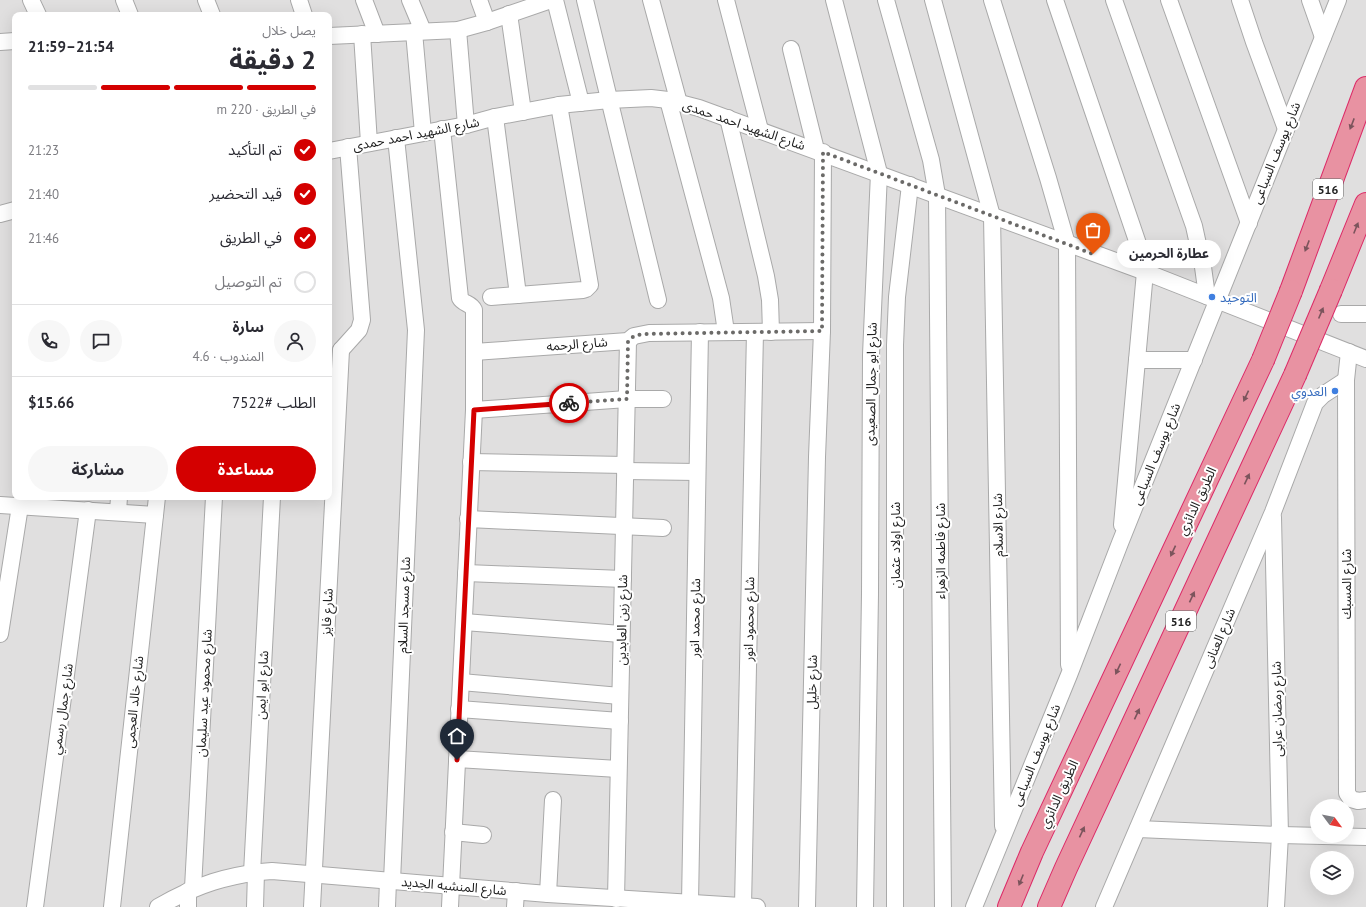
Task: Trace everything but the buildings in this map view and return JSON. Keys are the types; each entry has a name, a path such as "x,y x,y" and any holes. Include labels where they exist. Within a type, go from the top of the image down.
{"highway":[{"name":"الطريق الدائري","path":"1009,907 1032,852 1263,360 1291,291 1366,88"},
{"name":"516","path":"1050,907 1066,868 1295,375 1366,204"}],"street":[{"path":"31,0 37,12"},
{"path":"124,0 129,12"},
{"path":"206,0 211,12"},
{"path":"299,0 303,12"},
{"path":"364,0 370,34 369,143"},
{"path":"410,0 418,31 423,133"},
{"path":"478,0 487,22"},
{"path":"332,36 458,30 487,22 551,0"},
{"path":"555,0 580,103"},
{"path":"585,0 658,300"},
{"path":"651,0 721,298 726,332"},
{"path":"726,0 760,130"},
{"path":"834,0 879,173"},
{"name":"شارع فاطمه الزهراء","path":"886,0 931,160 938,195 943,907"},
{"name":"شارع الاسلام","path":"933,0 992,216 1003,834"},
{"path":"992,0 1048,178 1067,244 1069,676"},
{"path":"1055,0 1146,273 1120,542"},
{"path":"1114,0 1194,226 1212,299"},
{"path":"1169,0 1248,223"},
{"path":"1240,0 1286,129"},
{"path":"1310,0 1323,37"},
{"name":"شارع يوسف السباعى","path":"974,907 1069,676 1120,542 1194,360 1212,299 1248,223 1338,0"},
{"path":"509,14 523,112"},
{"path":"458,30 466,125"},
{"path":"0,42 12,41"},
{"name":"شارع خليل","path":"791,49 819,151 822,331 817,457 807,907"},
{"name":"شارع الشهيد احمد حمدى","path":"332,150 466,125 495,117 559,105 651,98 674,102 699,108 728,118 879,173 1146,273 1366,359"},
{"path":"491,297 583,290 588,288 590,285 559,105"},
{"path":"495,117 518,295"},
{"name":"شارع محمود انور","path":"728,118 768,288 763,332 750,907"},
{"path":"442,129 460,298 474,310 474,410 450,907"},
{"name":"شارع مسجد السلام","path":"387,907 390,881 416,330 396,138"},
{"path":"335,349 359,330 362,320 348,147"},
{"name":"شارع ابو جمال الصعيدى","path":"865,907 870,594 871,355 879,173"},
{"name":"شارع اولاد عثمان","path":"895,907 895,345 897,297 910,185"},
{"path":"0,214 12,211"},
{"path":"1341,314 1366,314"},
{"name":"شارع الرحمه","path":"474,352 628,341 634,336 642,334 822,331"},
{"name":"شارع محمد انور","path":"690,903 700,332"},
{"name":"شارع زين العابدين","path":"616,899 628,341"},
{"name":"شارع فايز","path":"332,424 335,349"},
{"name":"شارع المسبك","path":"1349,352 1346,380 1347,793 1351,799 1358,801 1366,800"},
{"path":"1137,360 1194,360"},
{"name":"شارع العنانى","path":"1104,907 1273,512 1315,403 1323,395 1346,380"},
{"path":"474,410 627,399 663,399"},
{"path":"471,462 697,472"},
{"name":"شارع خالد العجمى","path":"112,907 156,500"},
{"name":"شارع محمود عيد سليمان","path":"188,907 191,890 214,500"},
{"name":"شارع ابو ايمن","path":"255,907 254,872 272,500"},
{"name":"شارع فايز","path":"312,907 329,500"},
{"path":"0,505 27,503 88,510 119,505 155,515"},
{"path":"0,634 27,503"},
{"name":"شارع جمال رسمي","path":"35,907 88,510"},
{"name":"شارع رمضان عرابى","path":"1273,512 1280,835 1276,907"},
{"path":"468,519 663,528"},
{"path":"466,573 623,579"},
{"path":"464,622 621,634"},
{"path":"461,682 620,696"},
{"path":"459,709 620,721"},
{"path":"457,760 618,770"},
{"path":"548,894 553,800"},
{"path":"1138,829 1366,837"},
{"path":"453,832 483,835"},
{"name":"شارع المنشيه الجديد","path":"158,907 191,890 225,878 254,872 286,871 451,886 515,899 548,894 664,904 690,903 750,907"}],"shaded area":[{"path":"0,0 1366,0 1366,907 0,907"}],"way so far":[{"path":"569,403 627,399 628,341 634,336 649,333 822,331 823,152 1093,254"}],"place":[{"name":"عطارة الحرمين","path":"1093,254"},
{"name":"التوحيد","path":"1212,297"},
{"name":"العدوي","path":"1335,391"}],"route":[{"path":"457,760 474,410 569,403"}]}
